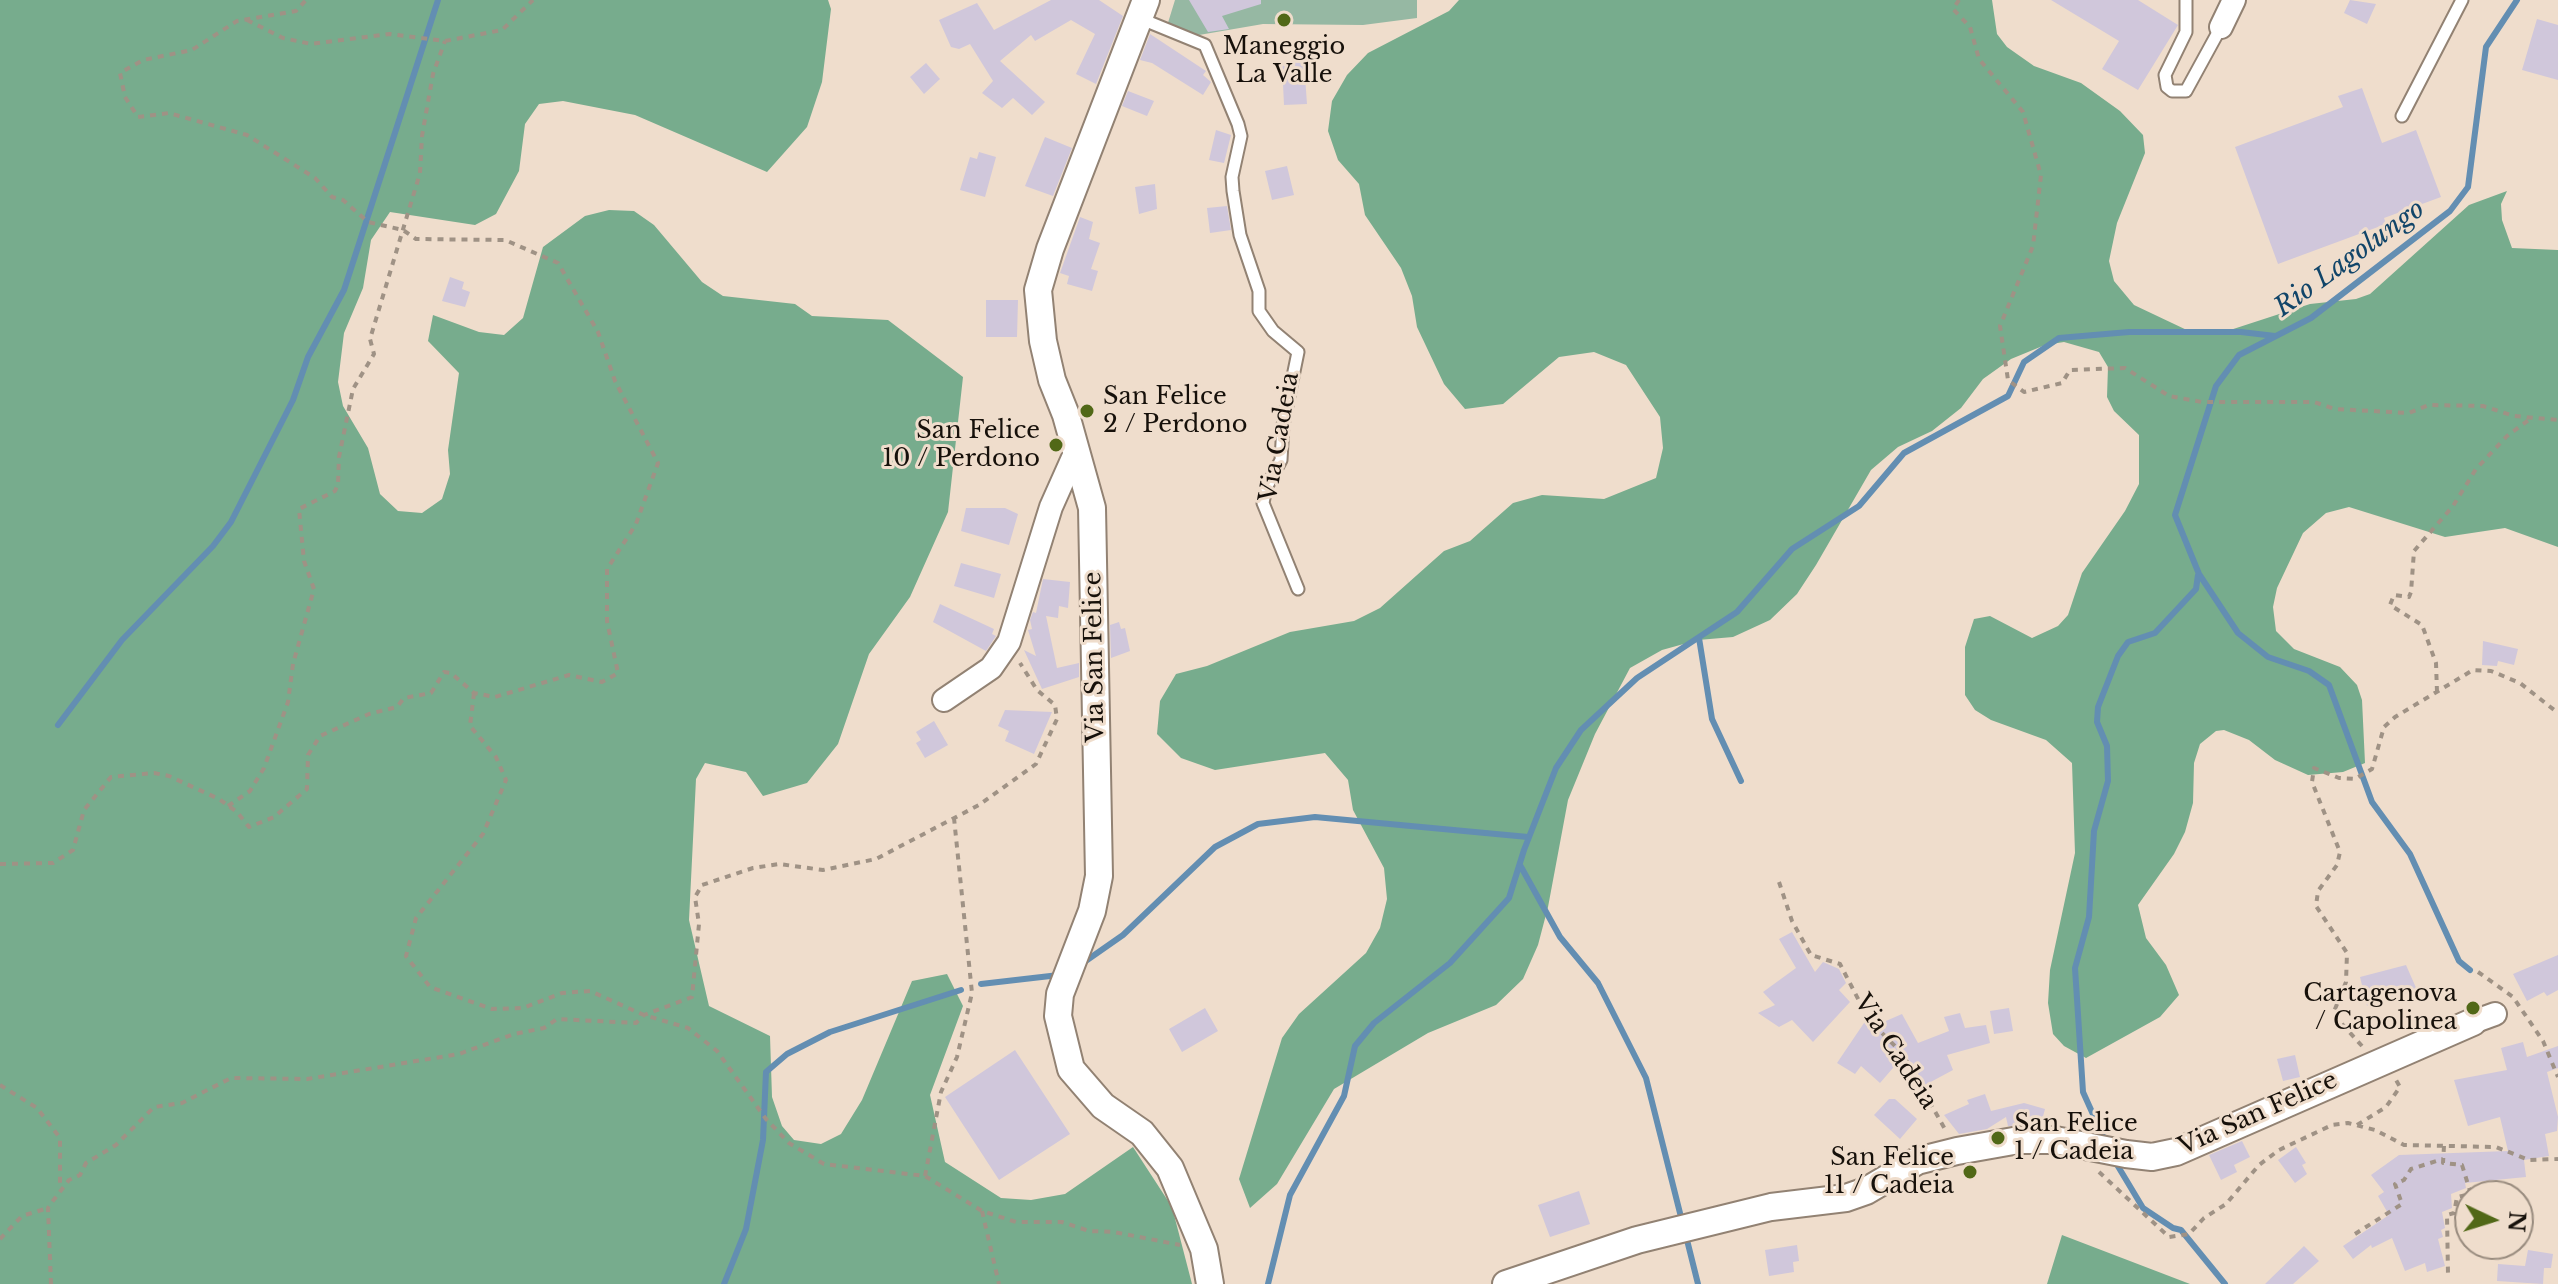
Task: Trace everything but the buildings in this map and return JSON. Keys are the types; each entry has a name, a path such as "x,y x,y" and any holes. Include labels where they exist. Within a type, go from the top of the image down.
{"street":[{"path":"2221,27 2234,0"},
{"name":"Via San Felice","path":"1142,9 1050,249 1038,290 1049,367 1092,508 1099,876 1092,911 1064,985 1058,1016 1071,1069 1103,1106 1142,1133 1170,1168 1204,1249 1210,1284"},
{"path":"944,700 991,668 1009,642 1051,507 1076,451"},
{"name":"Via San Felice","path":"1506,1284 1684,1228 1771,1207 1846,1198 1866,1191 1917,1161 1957,1151 2019,1140 2055,1140 2096,1160 2125,1154 2152,1157 2176,1152 2379,1061 2484,1018"}],"lane":[{"path":"2186,0 2189,22 2165,75 2167,87 2172,91 2186,91 2221,27"},
{"path":"2402,116 2462,0"},
{"name":"Via Cadeia","path":"1142,9 1205,45 1238,124 1241,136 1232,177 1233,191 1240,235 1259,291 1259,311 1273,331 1298,352 1283,425 1281,460 1266,488 1263,503 1298,589"}],"path":[{"path":"0,864 53,863 73,850 84,810 111,777 154,773 169,776 237,812 249,827 284,811 307,789 308,755 320,736 369,714 397,707 404,698 431,693 444,672 451,673 474,693 495,697 569,675 602,682 618,673 607,621 607,569 636,524 658,463 615,381 598,332 558,263 505,240 416,239 403,230 368,222 343,200 332,197 315,178 247,135 169,113 138,117 119,81 120,73 154,56 202,46 245,19 296,11 306,0"},
{"path":"245,19 283,38 311,44 390,34 445,41 502,30 533,0"},
{"path":"1959,0 1953,9 1970,27 1979,59 2023,112 2041,175 2033,246 2000,326 2008,380 2024,392 2062,383 2070,370 2125,368 2169,396 2202,402 2314,402 2335,409 2409,413 2429,405 2483,406 2530,419 2558,420"},
{"path":"227,806 250,791 264,768 288,702 293,664 314,589 304,561 299,509 335,491 338,484 339,457 353,389 363,377 374,354 370,339 403,230 404,215 420,173 433,74 445,41"},
{"path":"2437,693 2436,663 2422,625 2390,605 2394,595 2409,597 2414,551 2453,506 2476,469 2507,436 2530,419"},
{"path":"51,1284 48,1208 60,1189 80,1175 93,1157 103,1154 130,1133 154,1107 182,1103 231,1078 291,1080 364,1072 459,1054 514,1034 544,1028 557,1019 631,1024 644,1015 692,997 699,924 695,897 702,885 753,868 779,864 823,870 845,868 876,859 995,796 1036,764 1057,719 1055,705 1037,690 1009,642"},
{"path":"2357,1125 2386,1107 2400,1087 2333,1014 2346,982 2347,953 2316,906 2318,891 2337,865 2340,852 2312,782 2314,768 2339,778 2355,779 2372,769 2384,727 2395,717 2473,670 2491,671 2520,683 2558,713"},
{"path":"474,693 470,726 496,757 506,780 483,834 416,918 406,956 430,987 492,1009 523,1008 562,993 590,991 644,1015 688,1028 717,1051 766,1119 789,1143 824,1164 925,1176 982,1211 1016,1222 1062,1222 1089,1231 1114,1232 1204,1249"},
{"path":"925,1176 941,1092 957,1057 972,993 954,818"},
{"name":"Via Cadeia","path":"1779,882 1792,921 1811,955 1840,964 1869,1020 1902,1053 1957,1151"},
{"path":"2478,972 2513,997 2543,1041 2558,1077"},
{"path":"0,1085 37,1108 60,1138 60,1189"},
{"path":"2096,1160 2169,1237 2189,1234 2204,1218 2226,1204 2259,1165 2279,1150 2332,1125 2357,1125 2404,1145 2496,1147 2529,1160 2558,1159"},
{"path":"2444,1146 2443,1163 2462,1165 2471,1194 2457,1197 2454,1213 2447,1215 2448,1274"},
{"path":"2355,1234 2402,1204 2395,1184 2404,1180 2411,1169 2443,1159"},
{"path":"0,1239 22,1216 48,1208"},
{"path":"982,1211 999,1284"}],"green space":[{"path":"0,0 828,0 831,9 822,82 807,127 767,172 635,115 563,101 539,104 525,124 519,171 496,214 475,225 390,212 371,240 363,288 344,333 338,382 343,406 368,448 380,494 398,511 422,513 442,499 450,474 448,450 459,373 428,341 433,315 479,332 504,335 523,318 543,247 585,216 609,210 634,211 654,225 702,282 723,296 795,304 812,316 888,320 963,377 948,512 910,597 869,654 838,744 807,783 763,796 746,772 705,763 696,779 689,920 709,1006 770,1036 772,1097 782,1126 794,1140 821,1144 841,1134 862,1100 912,981 947,974 963,1006 930,1095 945,1162 1001,1198 1031,1200 1065,1194 1133,1147 1172,1207 1192,1284 0,1284"},
{"name":"Maneggio La Valle","path":"1175,0 1417,0 1417,18 1363,25 1263,24 1199,35 1167,26"},
{"path":"1459,0 1992,0 1997,34 2007,47 2034,66 2081,83 2120,111 2143,135 2145,153 2117,223 2109,261 2114,281 2134,305 2191,332 2221,333 2310,304 2356,299 2370,294 2469,205 2507,191 2501,204 2502,220 2512,248 2558,250 2558,547 2505,528 2445,537 2349,507 2326,513 2303,533 2277,588 2273,607 2276,631 2294,649 2340,667 2357,685 2362,700 2365,763 2343,772 2308,775 2275,760 2249,740 2224,730 2216,731 2200,744 2194,763 2193,803 2185,832 2174,854 2138,905 2146,938 2166,965 2179,995 2160,1017 2086,1058 2064,1046 2053,1034 2048,1003 2050,970 2075,853 2072,763 2046,740 1991,720 1975,710 1965,695 1965,647 1974,619 1990,616 2032,638 2058,626 2068,615 2082,573 2125,511 2139,484 2139,435 2114,411 2107,397 2108,367 2099,352 2064,342 2045,345 2011,359 1983,379 1961,408 1932,431 1898,447 1871,470 1797,594 1770,620 1733,637 1698,640 1662,650 1630,668 1595,734 1568,800 1548,907 1538,945 1523,979 1496,1005 1428,1033 1334,1089 1277,1184 1250,1208 1239,1179 1282,1038 1299,1014 1366,953 1380,928 1387,899 1384,868 1353,810 1348,780 1325,753 1215,770 1181,758 1157,734 1160,701 1176,674 1207,666 1290,632 1354,621 1380,608 1444,551 1470,541 1513,503 1542,495 1604,499 1656,478 1663,448 1660,417 1626,365 1594,352 1559,357 1503,404 1465,409 1444,384 1417,327 1412,296 1401,268 1365,215 1359,184 1338,160 1328,131 1332,101 1347,75 1368,53 1449,11"},
{"path":"2062,1235 2190,1284 2047,1284"}],"waterway":[{"path":"58,725 122,640 213,546 231,522 293,400 308,357 344,290 438,0"},
{"name":"Rio Lagolungo","path":"2470,970 2459,961 2410,854 2372,802 2329,685 2309,671 2268,657 2238,633 2199,574 2175,515 2216,386 2239,355 2311,318 2450,211 2468,187 2486,47 2517,0"},
{"path":"1268,1284 1290,1195 1344,1096 1355,1046 1374,1023 1450,963 1509,898 1556,768 1581,730 1637,678 1737,612 1792,549 1859,506 1904,453 2008,396 2024,362 2059,338 2129,332 2241,332 2275,336"},
{"path":"2105,1141 2083,1092 2075,968 2089,917 2094,831 2108,781 2107,746 2097,722 2098,707 2118,656 2128,642 2155,633 2196,589 2198,575"},
{"path":"1699,638 1712,719 1741,781"},
{"path":"1080,965 1123,935 1215,847 1258,824 1315,817 1528,837"},
{"path":"1520,865 1560,937 1598,983 1646,1078 1682,1221"},
{"path":"981,984 1059,975"},
{"path":"724,1284 746,1229 763,1140 766,1072 787,1054 830,1032 961,990"},
{"path":"2113,1158 2143,1208 2181,1230 2225,1284"},
{"path":"1686,1236 1698,1284"}],"place":[{"name":"Maneggio La Valle","path":"1284,20"},
{"name":"San Felice 2 / Perdono","path":"1087,411"},
{"name":"San Felice 10 / Perdono","path":"1056,445"},
{"name":"Cartagenova / Capolinea","path":"2473,1008"},
{"name":"San Felice 1 / Cadeia","path":"1998,1138"},
{"name":"San Felice 11 / Cadeia","path":"1970,1172"}]}
